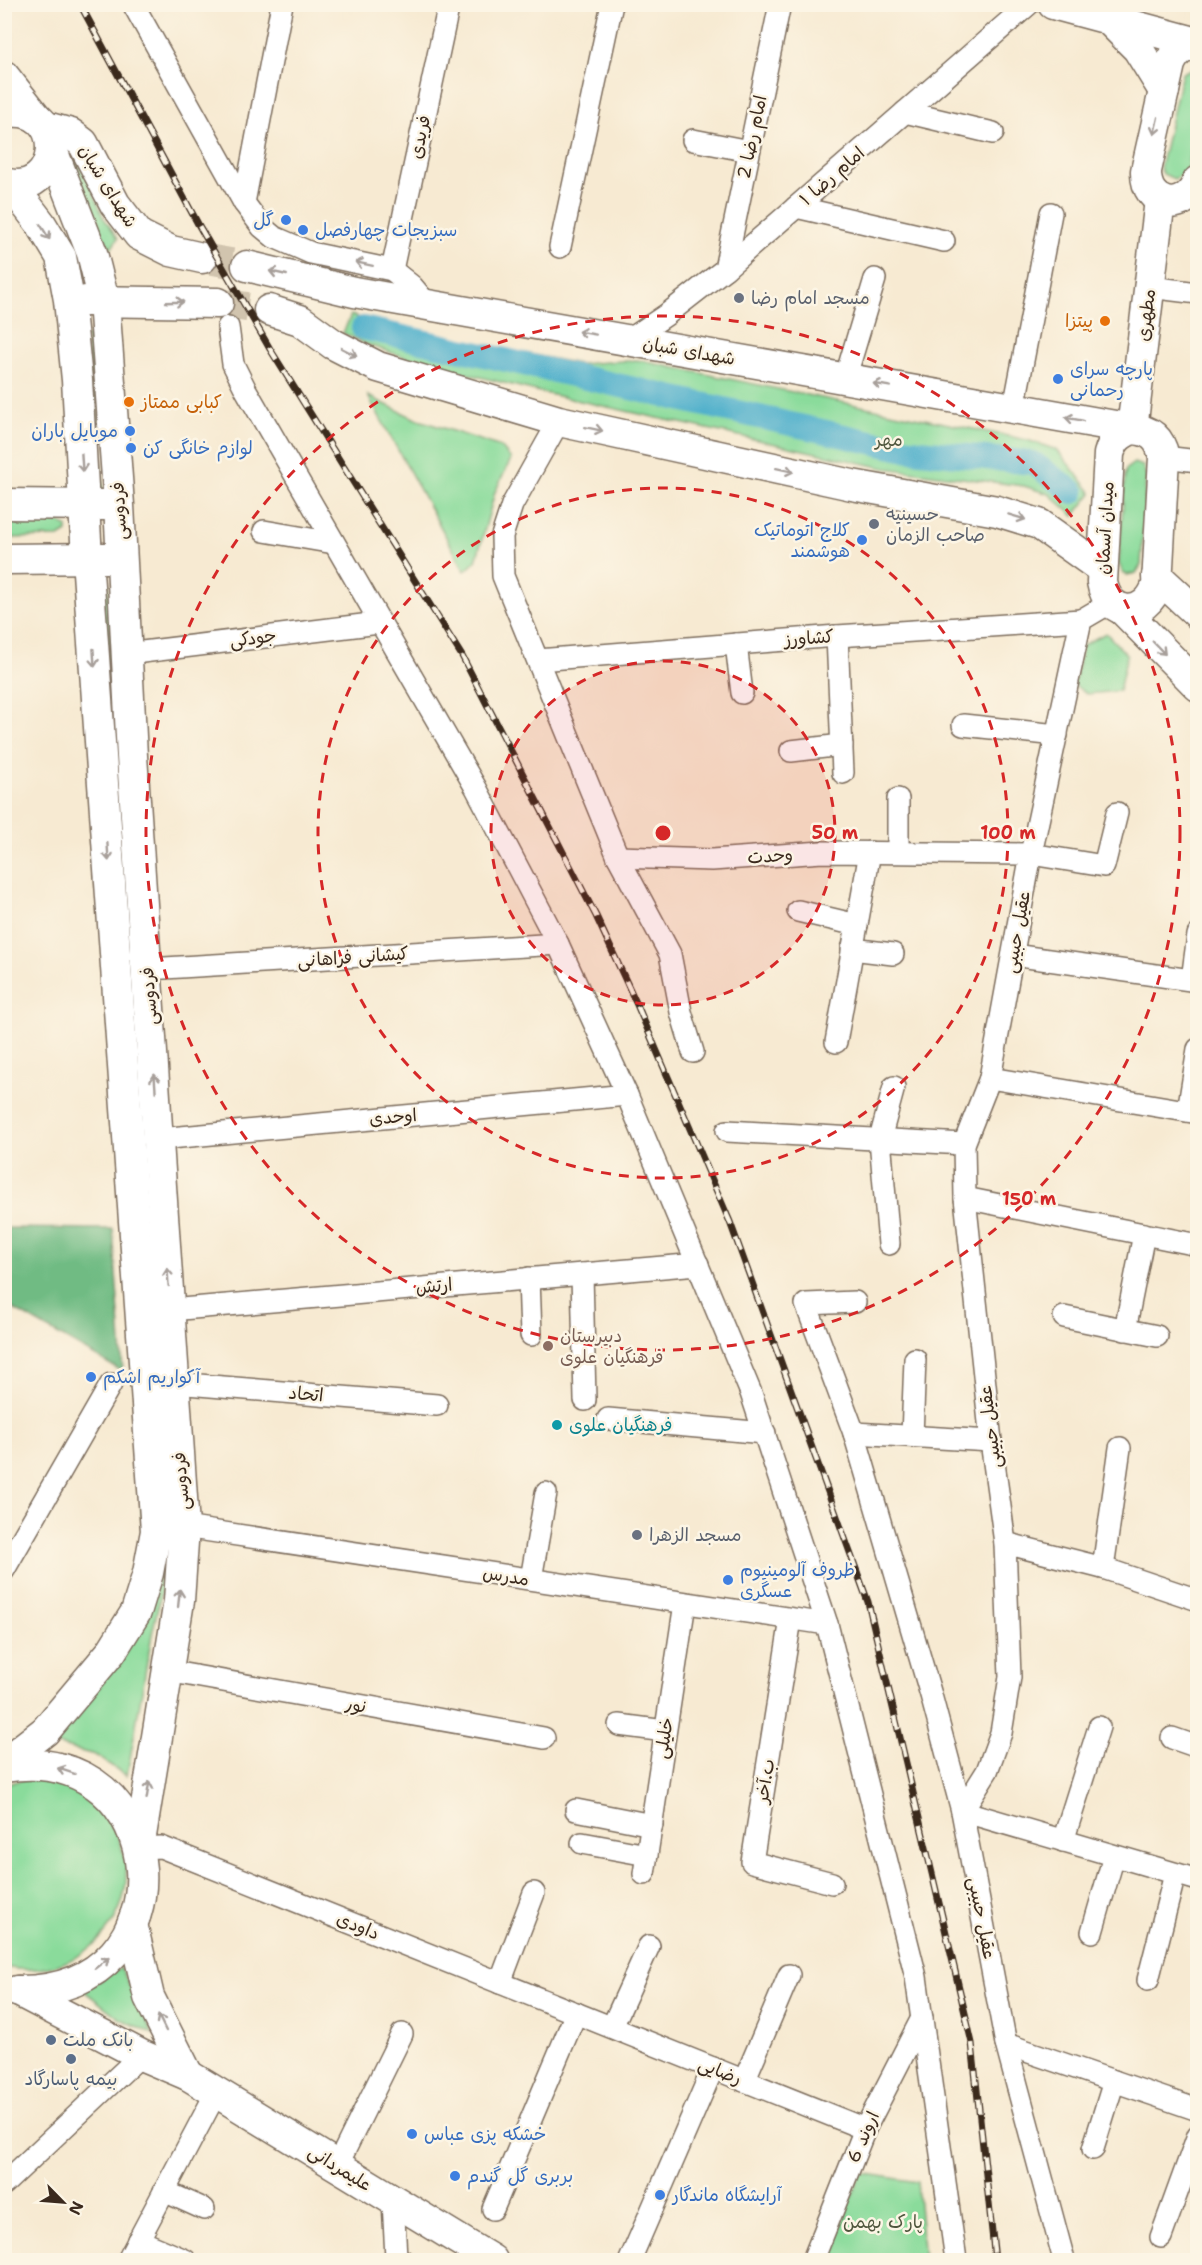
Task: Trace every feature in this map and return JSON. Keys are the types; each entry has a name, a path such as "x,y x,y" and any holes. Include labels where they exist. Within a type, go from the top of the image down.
{"street":[{"path":"133,4 244,202 262,226 274,237 311,253 392,270 412,286 428,305"},
{"path":"244,202 282,4"},
{"name":"فریدی","path":"392,270 449,4"},
{"path":"560,247 612,4"},
{"name":"امام رضا 2","path":"725,269 780,4"},
{"name":"امام رضا ۱","path":"629,340 666,315 725,269 1029,4"},
{"path":"1053,4 1197,44"},
{"path":"1108,19 1138,49 1164,91"},
{"path":"1197,44 1185,46 1175,54 1170,64 1146,171 1146,182 1151,193 1160,200 1171,203 1183,200 1192,193 1197,182"},
{"name":"فردوسی","path":"4,76 45,132 92,253 118,302 119,505 126,654 184,1527 180,1601 139,1848"},
{"name":"شهدای شبان","path":"4,113 15,111 27,113 45,132 71,134 83,143 115,204 140,235 171,251 202,258"},
{"path":"905,112 993,133"},
{"path":"8,184 23,184 34,180 43,172 50,162 45,132"},
{"path":"693,140 749,151"},
{"name":"فردوسی","path":"4,1765 45,1731 111,1652 136,1612 148,1573 156,1531 69,300 61,257 41,224 8,184"},
{"name":"مطهری","path":"1132,429 1160,200"},
{"path":"796,207 944,241"},
{"path":"1014,408 1051,213"},
{"name":"شهدای شبان","path":"247,266 354,292 1132,429"},
{"path":"845,379 875,279"},
{"path":"1149,287 1197,293"},
{"path":"69,300 118,302 223,315 233,364 246,390 476,788 558,944 627,1095 752,1393 827,1624 916,1977 956,2260"},
{"path":"269,310 300,320 333,344 378,367 559,421 852,485 998,511 1039,524 1102,569"},
{"path":"559,421 512,505 501,536 503,576 618,857 670,954 681,1012 693,1052"},
{"path":"1081,620 1116,606 1134,609 1145,605 1153,596 1157,576 1164,457 1162,446 1155,435 1144,430 1132,429"},
{"name":"میدان آسمان","path":"1116,606 1104,593 1102,569 1109,454 1112,443 1120,434 1132,429"},
{"path":"1164,457 1197,461"},
{"path":"4,504 119,505"},
{"path":"264,531 334,543"},
{"path":"4,559 121,558"},
{"path":"1157,576 1197,614"},
{"path":"1116,606 1197,686"},
{"name":"کشاورز","path":"537,660 837,636 1081,620"},
{"name":"عقیل حبیبی","path":"1064,2260 1006,2044 962,1811 987,1771 1001,1733 1010,1677 1005,1543 991,1441 965,1198 964,1144 990,1078 1031,854 1081,620"},
{"name":"جودکی","path":"126,654 379,623"},
{"path":"837,636 843,773"},
{"path":"736,644 742,693"},
{"path":"963,725 1057,735"},
{"path":"791,751 842,746"},
{"path":"898,799 898,852"},
{"name":"وحدت","path":"618,857 712,860 822,852 1031,854 1104,866 1117,813"},
{"path":"836,1042 870,852"},
{"path":"798,911 857,925"},
{"path":"1013,955 1195,980 1197,935"},
{"name":"کیشانی فراهانی","path":"147,969 558,944"},
{"path":"852,949 893,954"},
{"path":"990,1078 1193,1112 1197,1049"},
{"path":"889,1244 880,1139 894,1087"},
{"name":"اوحدی","path":"159,1139 627,1095"},
{"path":"727,1131 964,1144"},
{"path":"965,1198 1197,1245"},
{"path":"1125,1330 1144,1234"},
{"name":"ارتش","path":"170,1310 698,1264"},
{"path":"582,1274 585,1400"},
{"path":"529,1278 531,1335"},
{"path":"855,1302 806,1304 854,1433 931,1695 962,1811 1114,1856 1191,1875 1148,1980"},
{"path":"1064,1317 1157,1336"},
{"path":"912,1436 915,1359"},
{"name":"اتحاد","path":"175,1383 437,1405"},
{"path":"5,1570 111,1384"},
{"path":"608,1419 765,1433"},
{"path":"854,1433 991,1441"},
{"path":"1103,1568 1120,1448"},
{"path":"531,1580 546,1493"},
{"name":"مدرس","path":"184,1527 827,1624"},
{"path":"1005,1543 1103,1568 1197,1600"},
{"name":"خلیلی","path":"582,1843 646,1864 685,1603"},
{"name":"ب.آخر","path":"791,1619 752,1862 832,1882"},
{"name":"نور","path":"167,1671 544,1738"},
{"path":"619,1725 666,1731"},
{"path":"1063,1841 1099,1727"},
{"path":"1172,1738 1197,1746"},
{"path":"4,1765 48,1766 73,1773 95,1785 114,1803 129,1824 139,1848 142,1874 140,1900 132,1924 149,1997 188,2075"},
{"path":"576,1810 651,1825"},
{"name":"داودی","path":"139,1848 161,1847 576,2013"},
{"path":"1092,1932 1114,1856"},
{"path":"500,1983 534,1893"},
{"path":"11,1989 51,1989 82,1978 109,1958 129,1932 140,1900"},
{"path":"612,2027 649,1946"},
{"path":"744,2081 789,1975"},
{"name":"علیمردانی","path":"11,1989 141,2055 188,2075 492,2260"},
{"path":"493,2209 576,2013"},
{"name":"رضایی","path":"576,2013 865,2129"},
{"name":"اروند 6","path":"813,2260 865,2129 922,2018"},
{"path":"337,2166 402,2034"},
{"path":"1006,2044 1197,2110"},
{"path":"4,2184 141,2055"},
{"path":"630,2260 713,2068"},
{"path":"1093,2149 1114,2081"},
{"path":"128,2260 216,2093"},
{"path":"1161,2237 1197,2135"},
{"path":"164,2191 204,2209"},
{"path":"393,2201 396,2257 402,2260"},
{"path":"138,2240 185,2260"}],"green space":[{"path":"1193,68 1197,69 1197,124 1185,174 1174,179 1163,174 1160,168 1182,73"},
{"path":"70,150 90,183 103,217 118,238 111,249 86,209 67,155"},
{"name":"مهر","path":"351,315 371,322 579,364 637,360 1027,440 1057,450 1092,493 1074,516 1049,494 1024,486 884,468 544,393 420,362 365,344 343,333"},
{"path":"87,336 93,336 103,492 98,493"},
{"path":"368,396 416,419 501,447 511,459 495,492 476,561 465,571"},
{"path":"1134,463 1143,466 1146,475 1141,565 1136,573 1127,575 1123,573 1119,563 1125,474 1126,469"},
{"path":"5,522 59,522 67,527 67,532 59,537 5,538"},
{"path":"104,574 108,582 172,1545 152,1634 127,1776 95,1755 54,1744 137,1631 146,1611 100,581"},
{"path":"1106,633 1127,655 1119,691 1087,694 1074,685 1083,645"},
{"path":"5,1228 113,1229 123,1372 5,1304"},
{"path":"26,1779 70,1788 88,1798 104,1814 113,1828 124,1856 126,1884 119,1910 106,1932 86,1951 62,1963 35,1969 5,1967 5,1784"},
{"path":"121,1968 153,2034 119,2018 83,1990"},
{"name":"پارک بهمن","path":"861,2173 917,2182 924,2260 827,2260"}],"waterway":[{"path":"363,328 902,449 1033,463 1073,492"}],"tunnel":[{"path":"202,258 247,266"},
{"path":"218,303 269,310"}],"railway":[{"path":"80,4 198,224 270,349 462,656 596,916 638,1007 730,1222 868,1602 972,2043 995,2260"}],"place":[{"name":"گل","path":"286,220"},
{"name":"سبزیجات چهارفصل","path":"303,230"},
{"name":"مسجد امام رضا","path":"739,298"},
{"name":"پیتزا","path":"1105,321"},
{"name":"پارچه سرای رحمانی","path":"1058,379"},
{"name":"کبابی ممتاز","path":"129,402"},
{"name":"موبایل باران","path":"130,431"},
{"name":"لوازم خانگی کن","path":"131,448"},
{"name":"حسینیه صاحب الزمان","path":"874,524"},
{"name":"کلاج اتوماتیک هوشمند","path":"862,540"},
{"name":"دبیرستان فرهنگیان علوی","path":"548,1346"},
{"name":"آکواریم اشکم","path":"91,1377"},
{"name":"فرهنگیان علوی","path":"557,1425"},
{"name":"مسجد الزهرا","path":"637,1535"},
{"name":"ظروف آلومینیوم عسگری","path":"728,1580"},
{"name":"بانک ملت","path":"51,2040"},
{"name":"بیمه پاسارگاد","path":"71,2059"},
{"name":"خشکه پزی عباس","path":"412,2134"},
{"name":"بربری گل گندم","path":"455,2176"},
{"name":"آرایشگاه ماندگار","path":"660,2195"}]}
